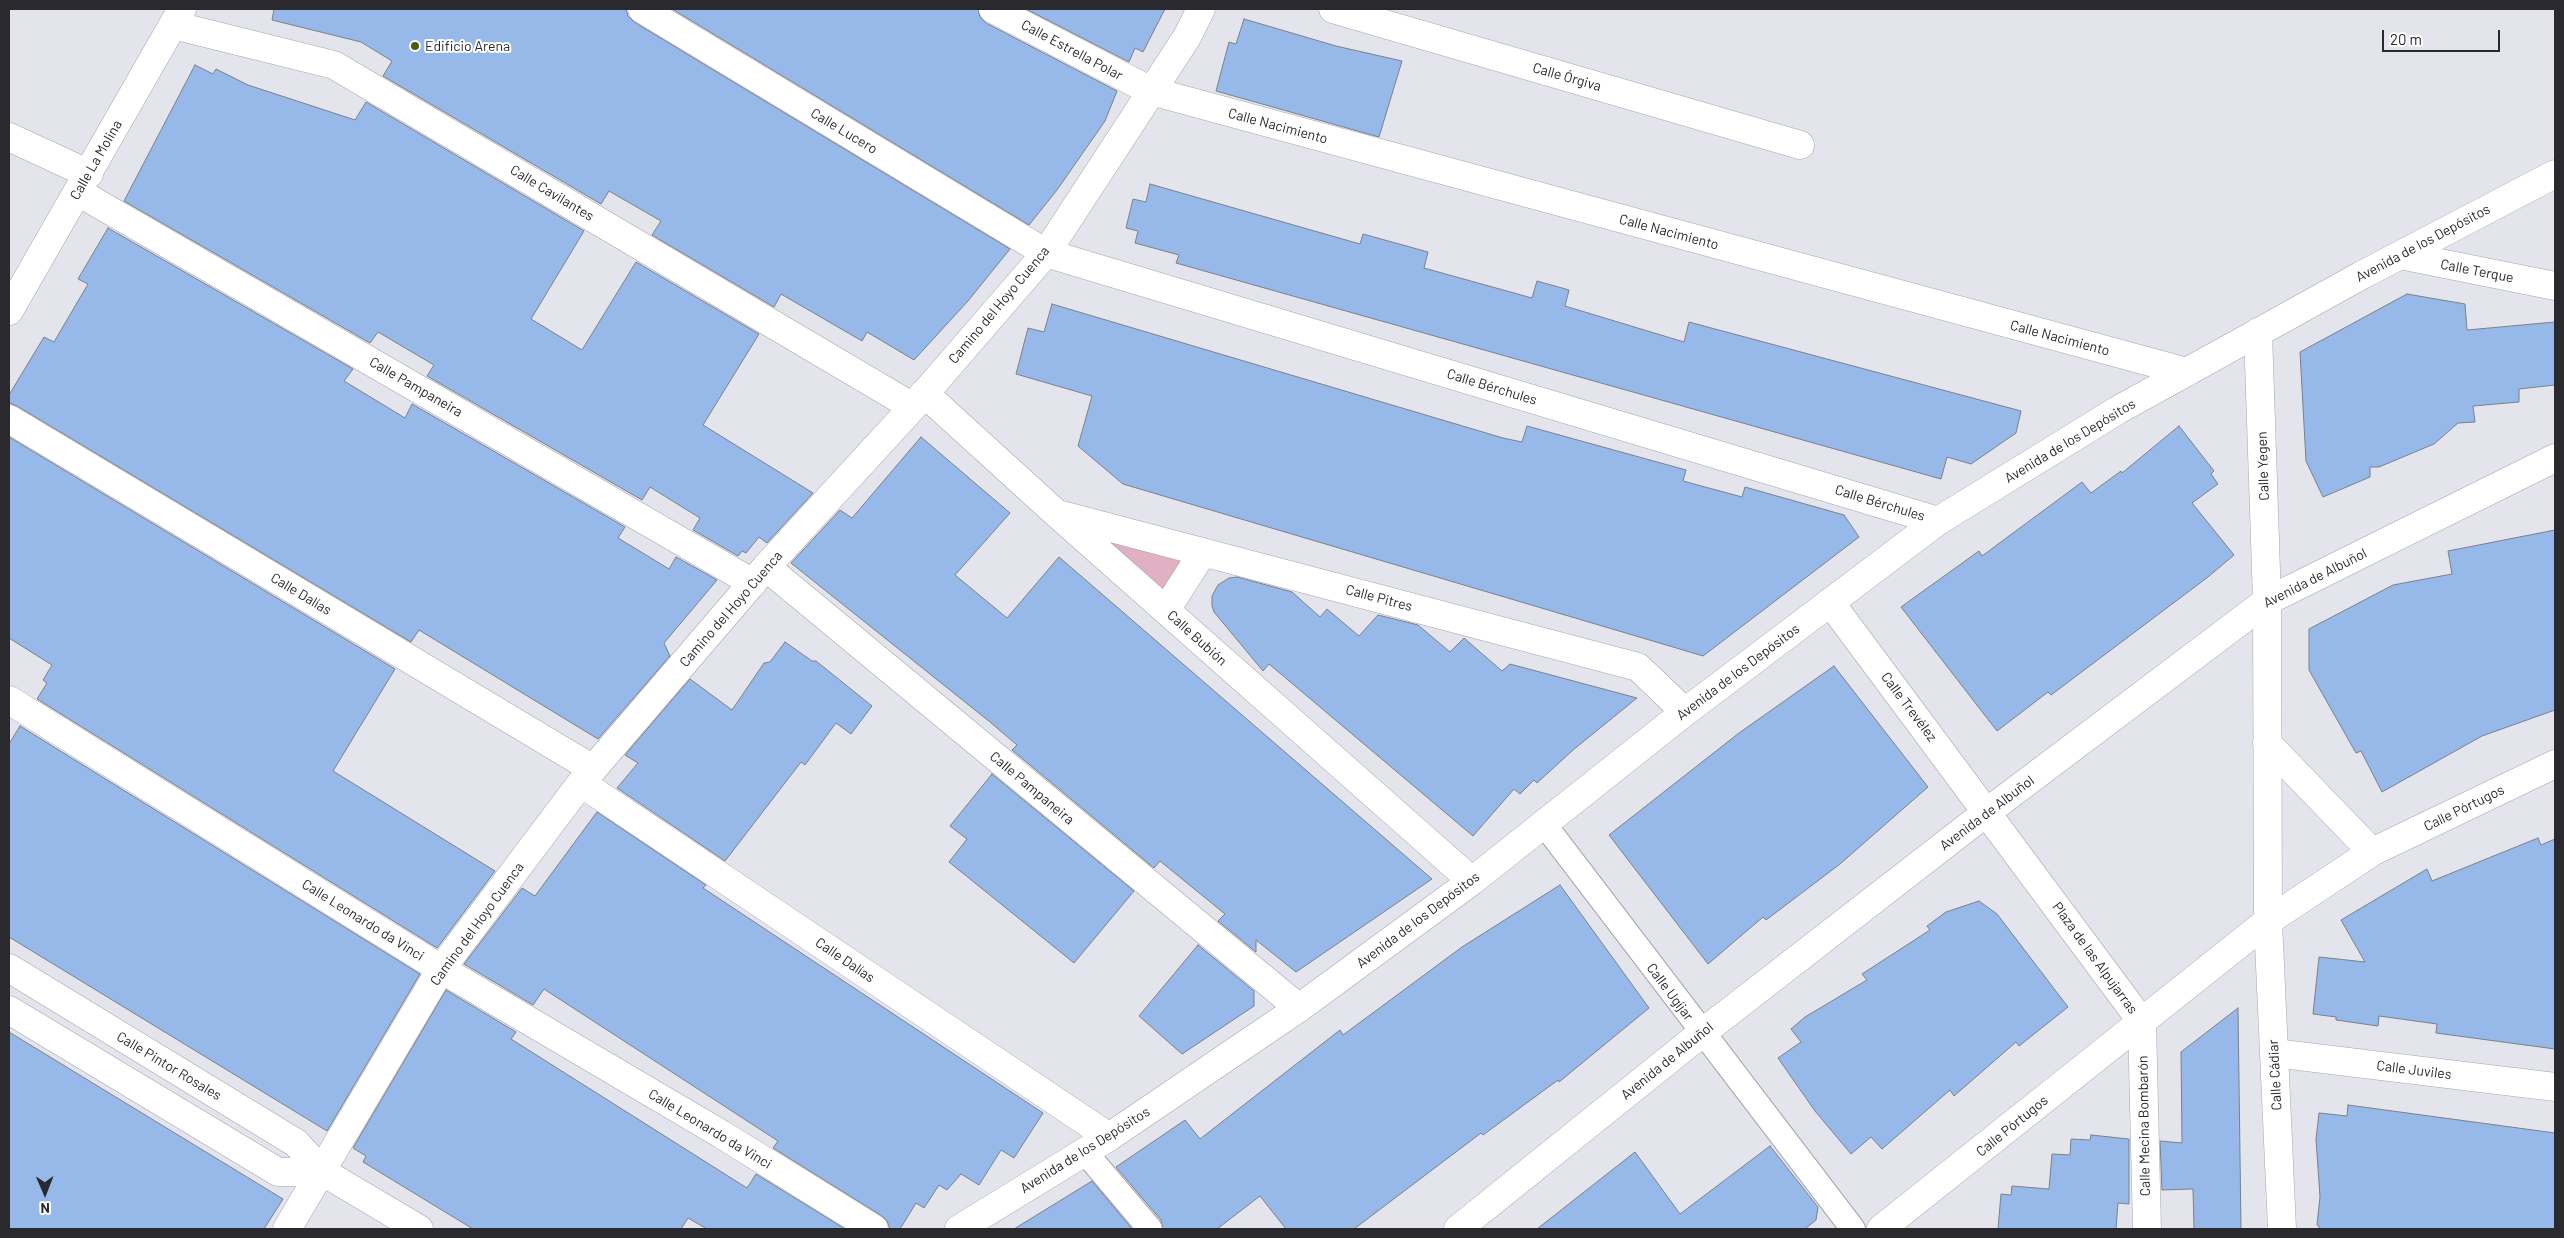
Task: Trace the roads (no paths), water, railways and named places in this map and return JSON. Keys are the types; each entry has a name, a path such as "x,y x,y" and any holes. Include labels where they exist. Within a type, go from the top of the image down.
{"street":[{"name":"Calle Lucero","path":"642,9 1046,253"},
{"name":"Calle Estrella Polar","path":"993,9 1151,91"},
{"name":"Camino del Hoyo Cuenca","path":"287,1229 323,1172 441,969 587,776 759,575 918,400 1046,253 1186,37 1201,9"},
{"name":"Calle Órgiva","path":"1333,9 1800,145"},
{"name":"Calle La Molina","path":"9,311 178,17"},
{"name":"Calle Cavilantes","path":"178,17 334,65 918,400"},
{"name":"Calle Nacimiento","path":"1151,91 2187,372"},
{"name":"Calle Pampaneira","path":"9,137 83,183 759,575 1299,1008"},
{"name":"Avenida de los Depósitos","path":"959,1229 1109,1137 1299,1008 1472,881 1685,712 1938,521 2118,410 2400,255 2555,174"},
{"name":"Calle Bérchules","path":"1046,253 1938,521"},
{"name":"Calle Terque","path":"2400,255 2555,286"},
{"name":"Calle Yegen","path":"2258,332 2267,601"},
{"name":"Calle Bubión","path":"918,400 1057,514 1472,881"},
{"name":"Calle Dalías","path":"9,419 587,776 1109,1137"},
{"name":"Avenida de Albuñol","path":"1458,1229 1702,1033 1988,812 2267,601 2555,458"},
{"name":"Calle Pitres","path":"1057,514 1638,666 1685,712"},
{"path":"1166,610 1203,552"},
{"path":"2267,601 2268,921"},
{"name":"Calle Trevélez","path":"1830,602 1988,812"},
{"name":"Calle Leonardo da Vinci","path":"9,700 441,969 721,1134 874,1229"},
{"path":"2267,743 2372,852"},
{"name":"Calle Pórtugos","path":"2372,852 2555,764"},
{"name":"Plaza de las Alpujarras","path":"1988,812 2142,1022 2268,921 2372,852"},
{"name":"Calle Ugíjar","path":"1544,824 1853,1229"},
{"name":"Calle Cádiar","path":"2268,921 2282,1229"},
{"name":"Calle Pintor Rosales","path":"9,968 296,1143 323,1172 419,1229"},
{"path":"9,1010 278,1172 323,1172"},
{"name":"Calle Pórtugos","path":"1881,1229 1914,1217 2142,1022"},
{"name":"Calle Mecina Bombarón","path":"2142,1022 2147,1229"},
{"name":"Calle Juviles","path":"2274,1053 2555,1087"},
{"path":"1084,1152 1150,1229"}],"place":[{"name":"Edificio Arena","path":"415,46"}]}
